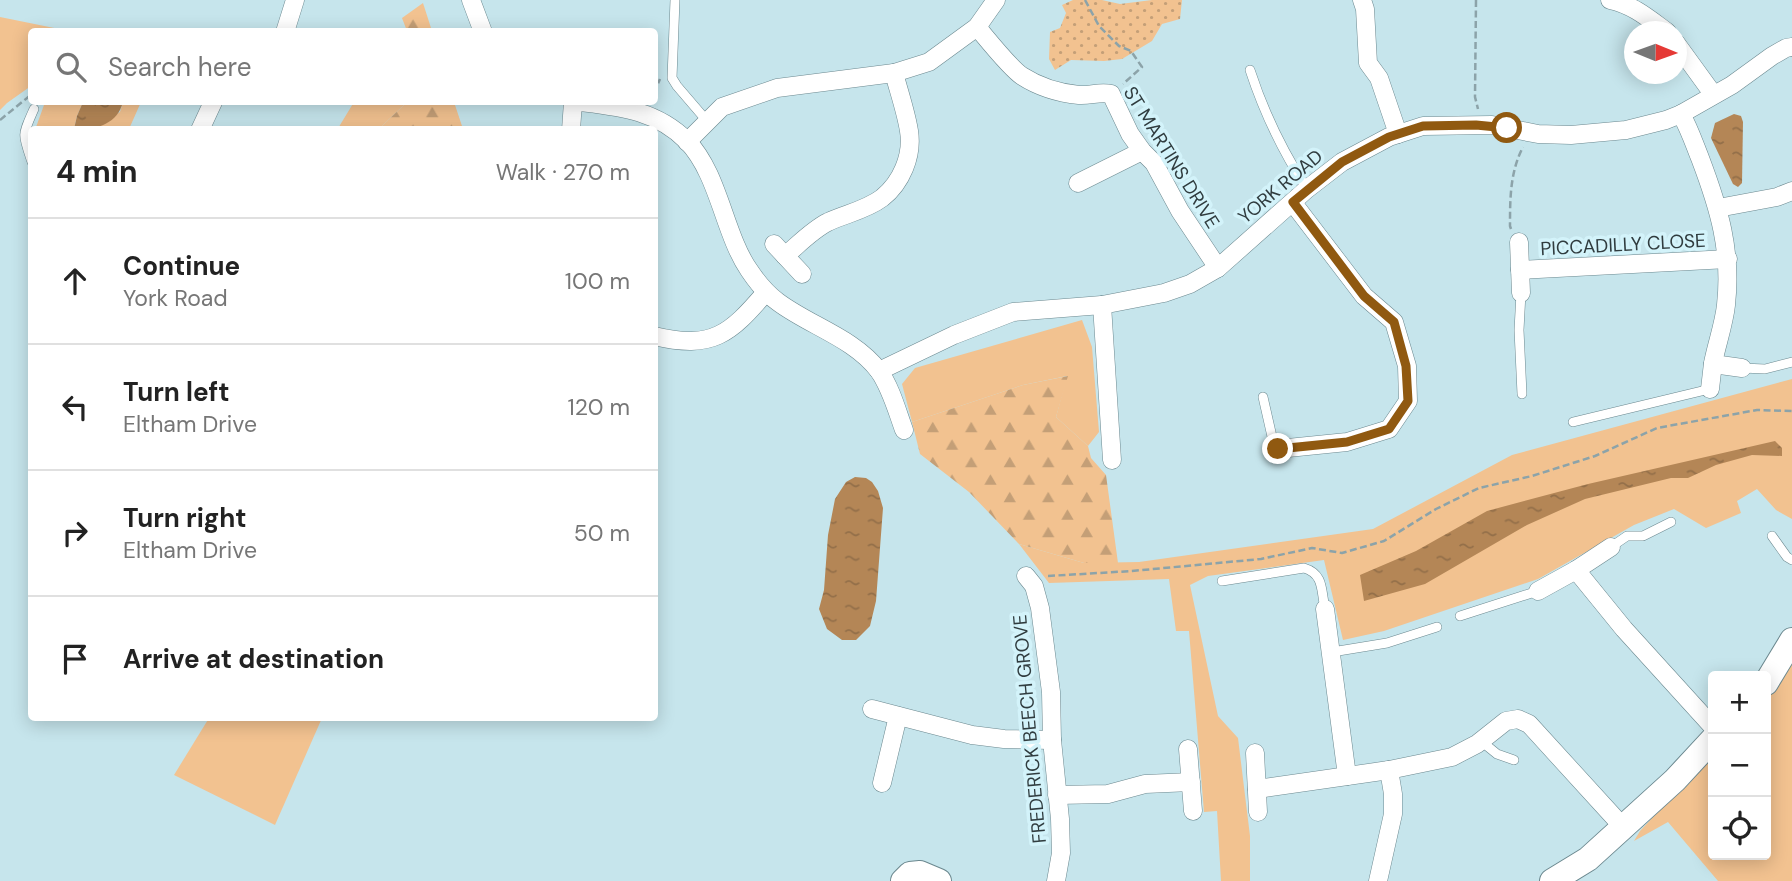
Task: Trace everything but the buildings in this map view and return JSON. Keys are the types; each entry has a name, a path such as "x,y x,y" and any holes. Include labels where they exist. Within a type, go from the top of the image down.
{"street":[{"path":"286,28 295,0"},
{"path":"471,0 482,28"},
{"path":"687,142 722,107 777,88 894,74 929,62 978,27 996,0"},
{"path":"1362,0 1365,9 1368,63 1379,78 1398,134"},
{"path":"1619,1 1635,8 1652,21"},
{"name":"ST MARTINS DRIVE","path":"978,27 1020,75 1027,79 1055,91 1082,95 1104,92 1111,94 1130,134 1154,163 1180,211 1217,268"},
{"name":"YORK ROAD","path":"879,371 954,335 1013,312 1102,305 1164,293 1190,284 1217,268 1342,162 1389,137 1423,126 1485,125 1571,135 1626,131 1681,114 1732,85 1772,56 1792,47"},
{"path":"1687,58 1713,94"},
{"path":"802,274 780,250 827,223 881,199 902,175 907,161 909,132 894,74"},
{"path":"202,126 212,105"},
{"path":"571,126 573,105"},
{"path":"605,105 646,114 666,125 687,142 704,164 748,268 766,292 855,348 879,371 894,401 904,430"},
{"path":"1681,114 1718,208 1728,259 1725,309 1710,389"},
{"path":"1078,183 1142,151"},
{"path":"1718,208 1777,197 1792,191"},
{"path":"1278,449 1347,442 1389,429 1408,401 1406,366 1394,322 1364,296 1293,202"},
{"name":"PICCADILLY CLOSE","path":"1519,242 1521,293"},
{"name":"PICCADILLY CLOSE","path":"1520,270 1728,259"},
{"path":"658,337 675,341 698,341 720,336 733,327 766,292"},
{"path":"1102,305 1112,460"},
{"path":"1713,364 1742,368"},
{"path":"1538,591 1611,547"},
{"path":"1576,570 1623,629 1708,722"},
{"name":"FREDERICK BEECH GROVE","path":"1026,576 1034,586 1040,608 1051,692 1061,853 1056,881"},
{"path":"1325,609 1347,776"},
{"path":"1771,675 1792,640"},
{"path":"872,709 972,735 1052,740"},
{"path":"883,783 898,716"},
{"path":"1257,789 1389,770 1452,757 1480,741 1506,721 1518,719 1529,724 1623,827"},
{"path":"1552,881 1588,859 1675,780 1708,744"},
{"path":"1188,749 1193,811"},
{"path":"1255,753 1258,812"},
{"path":"1378,881 1392,814 1393,794 1389,770"},
{"path":"1058,795 1108,794 1145,784 1191,782"},
{"path":"903,881 911,874 920,873 939,881"}],"lane":[{"path":"675,0 672,78 707,121"},
{"path":"1250,70 1273,130 1307,190"},
{"path":"28,150 24,131 34,109"},
{"name":"PICCADILLY CLOSE","path":"1521,293 1519,330 1522,394"},
{"path":"1742,368 1765,369 1792,362"},
{"path":"1573,422 1710,389"},
{"path":"1263,397 1273,442 1278,449"},
{"path":"1611,547 1628,536 1643,536 1671,522"},
{"path":"1772,537 1792,560"},
{"path":"1222,581 1304,568 1314,571 1318,577 1325,609"},
{"path":"1460,616 1538,591"},
{"path":"1332,652 1387,643 1437,627"},
{"path":"1480,741 1497,754 1514,760"}],"path":[{"path":"1085,0 1100,26 1119,46 1131,51 1142,67 1111,94"},
{"path":"1476,0 1475,97 1485,125"},
{"path":"0,120 28,97"},
{"path":"1519,242 1510,226 1510,198 1516,160 1531,132"},
{"path":"1026,576 1088,574 1261,559 1312,548 1342,553 1384,541 1436,509 1479,488 1532,476 1595,456 1657,428 1757,410 1792,411"}],"green space":[{"path":"1073,0 1102,0 1120,4 1182,0 1180,19 1162,24 1152,41 1122,59 1071,60 1055,70 1049,59 1050,32 1060,28 1066,13 1062,5"},
{"path":"423,3 431,28 406,28 402,18"},
{"path":"0,17 54,28 28,28 28,88 0,110"},
{"path":"44,105 82,105 75,126 36,126"},
{"path":"122,105 140,105 130,126 98,126 120,112"},
{"path":"352,105 404,105 382,126 339,126"},
{"path":"404,105 455,105 462,126 382,126"},
{"path":"1082,320 1092,347 1099,432 1088,446 1056,417 1067,376 1023,385 912,422 902,384 915,368"},
{"path":"1068,376 1056,417 1088,446 1091,458 1106,475 1118,563 1084,563 1019,544 969,492 920,454 912,422 1023,385"},
{"path":"1792,379 1792,519 1776,510 1757,489 1737,501 1741,513 1706,528 1674,509 1634,525 1538,579 1384,631 1343,640 1324,560 1208,576 1190,585 1218,716 1238,738 1250,836 1250,881 1221,881 1217,811 1204,812 1189,631 1176,631 1169,579 1049,583 1019,544 1084,563 1139,562 1373,529 1512,455"},
{"path":"1792,655 1792,881 1718,881 1668,822 1634,841 1640,831 1708,758 1708,860 1771,860 1771,685"},
{"path":"207,721 321,721 275,825 174,775"}],"water":[{"path":"82,105 122,105 116,116 99,126 75,126"},
{"path":"1734,114 1741,116 1743,122 1742,183 1738,187 1733,184 1711,138 1715,123"},
{"path":"1775,441 1782,448 1782,456 1752,455 1716,465 1688,478 1671,478 1585,499 1527,525 1425,584 1364,601 1360,575 1416,551 1487,511 1588,484"},
{"path":"855,477 866,478 872,482 883,508 876,601 870,626 856,640 842,640 827,629 819,609 824,590 828,535 835,499 846,482"}],"route":[{"path":"1278,449 1347,442 1389,429 1408,401 1406,366 1394,322 1364,296 1293,202 1342,162 1389,137 1423,126 1492,125 1507,128"}]}
